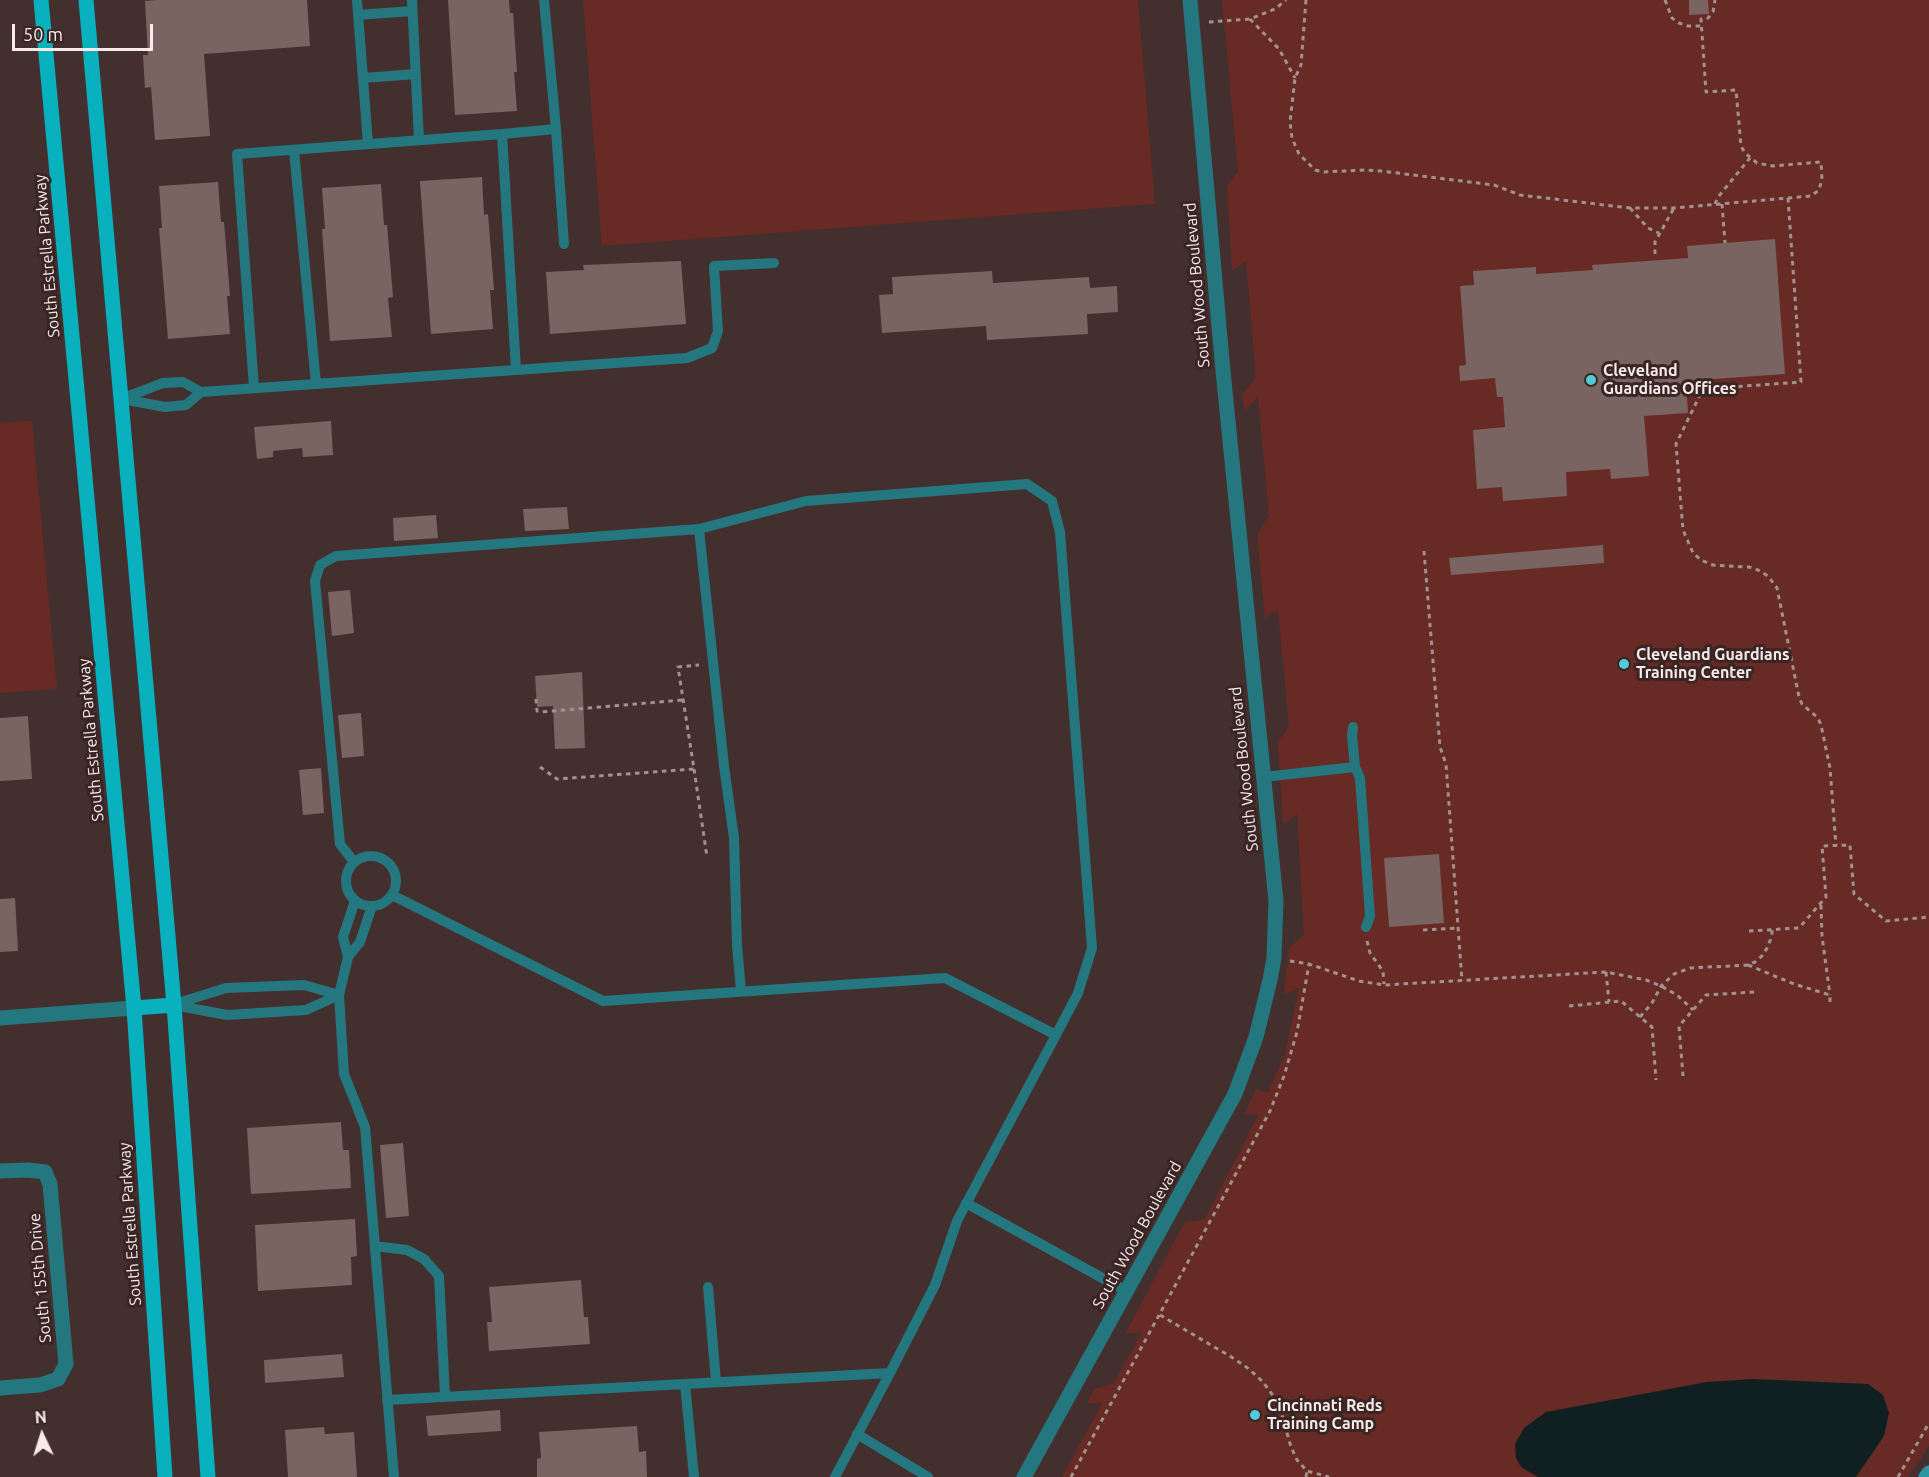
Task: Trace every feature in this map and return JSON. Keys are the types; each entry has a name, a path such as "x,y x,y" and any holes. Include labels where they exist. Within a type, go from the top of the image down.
{"main road":[{"name":"South Estrella Parkway","path":"41,0 134,1008 165,1477"},
{"path":"86,0 174,1005 208,1477"},
{"path":"134,1008 174,1005"},
{"path":"1926,1477 1929,1473"}],"street":[{"name":"South Wood Boulevard","path":"1024,1477 1235,1094 1256,1037 1274,958 1276,901 1223,371 1190,0"},
{"path":"0,1018 134,1008"},
{"name":"South 155th Drive","path":"0,1172 28,1170 45,1172 50,1184 66,1364 58,1379 40,1385 0,1388"}],"lane":[{"path":"357,0 368,144"},
{"path":"544,0 564,244"},
{"path":"358,15 412,5 419,140"},
{"path":"363,78 416,74"},
{"path":"254,388 237,154 556,129"},
{"path":"502,134 516,370"},
{"path":"294,150 316,384"},
{"path":"121,399 163,383 183,382 201,392 687,358 712,348 718,331 714,267 774,263"},
{"path":"121,399 165,407 186,405 201,392"},
{"path":"354,862 340,844 315,581 320,565 336,556 699,529 806,501 1027,484 1052,501 1059,532 1092,948 1078,993 966,1203 957,1221 936,1285 835,1477"},
{"path":"699,529 734,838 737,945 741,991"},
{"path":"1353,727 1355,767 1360,778 1370,916 1366,927"},
{"path":"1263,777 1355,767"},
{"path":"370,855 385,860 391,865 397,880 392,895 380,904 372,906 355,901 346,886 346,877 354,862 370,855"},
{"path":"392,895 603,1000 945,978 1056,1035"},
{"path":"348,957 343,937 355,901"},
{"path":"372,906 360,942 348,957 339,995 344,1074 365,1127 394,1477"},
{"path":"174,1005 226,988 304,984 339,995"},
{"path":"174,1005 226,1015 306,1010 339,995"},
{"path":"966,1203 1126,1291"},
{"path":"375,1246 407,1250 424,1259 439,1276 445,1396"},
{"path":"708,1287 716,1382"},
{"path":"387,1400 890,1373"},
{"path":"685,1384 694,1477"},
{"path":"857,1434 928,1477"}],"path":[{"path":"1192,24 1250,19 1275,9 1286,0"},
{"path":"1306,0 1301,65 1295,78 1290,122 1292,138 1299,154 1315,170 1323,172 1381,171 1494,185 1520,195 1630,208 1674,208 1811,196 1820,190 1821,162 1773,166 1757,163 1744,153 1740,139 1736,90 1706,92 1701,19 1708,18 1713,12 1715,0"},
{"path":"1665,0 1672,18 1678,23 1702,26"},
{"path":"1250,19 1279,49 1295,78"},
{"path":"1715,204 1718,197 1750,158"},
{"path":"1788,198 1801,382 1703,389 1676,444 1683,530 1693,553 1701,560 1713,565 1749,567 1758,570 1768,576 1777,588 1799,697 1802,704 1818,718 1821,725 1830,768 1836,846"},
{"path":"1722,204 1725,243"},
{"path":"1630,208 1648,228 1659,233"},
{"path":"1655,254 1654,242 1674,208"},
{"path":"1424,551 1440,747 1446,764 1462,981"},
{"path":"706,857 678,667 713,664"},
{"path":"536,699 537,711 541,712 683,700"},
{"path":"540,767 557,779 694,769"},
{"path":"1749,931 1799,928 1821,903 1826,897 1822,846 1850,845 1854,894 1886,921 1929,917"},
{"path":"1821,903 1822,936 1830,1002"},
{"path":"1366,927 1370,953 1383,971 1384,985"},
{"path":"1424,930 1458,928"},
{"path":"1640,1017 1662,986 1674,974 1690,968 1748,965 1755,962 1763,955 1772,936 1772,929"},
{"path":"1274,958 1309,964 1346,978 1384,985 1606,972 1646,980 1662,986 1677,995 1693,1010"},
{"path":"1071,1477 1270,1111 1284,1076 1297,1032 1309,964"},
{"path":"1748,965 1794,984 1830,995"},
{"path":"1606,972 1609,1002"},
{"path":"1683,1076 1679,1026 1706,995 1755,992"},
{"path":"1569,1005 1621,1001 1652,1027 1656,1080"},
{"path":"1160,1315 1233,1358 1263,1382 1281,1412 1294,1454 1307,1471 1329,1477"},
{"path":"1898,1477 1929,1423"},
{"path":"1306,1477 1307,1471"}],"shaded area":[{"path":"583,0 1138,0 1155,204 602,246"},
{"name":"Cleveland Guardians Training Center","path":"1222,0 1929,0 1929,1446 1908,1477 1062,1477 1103,1402 1087,1404 1094,1389 1114,1383 1142,1332 1125,1334 1184,1223 1205,1219 1259,1114 1244,1115 1256,1089 1268,1093 1285,1054 1299,988 1284,995 1289,948 1304,935 1297,814 1283,825 1278,742 1289,726 1278,611 1265,618 1257,535 1269,517 1258,397 1244,411 1242,394 1256,378 1246,261 1232,271 1227,185 1238,172"},
{"path":"32,421 57,689 0,693 0,423"},
{"path":"1753,1379 1868,1384 1883,1395 1889,1413 1884,1436 1856,1477 1538,1477 1521,1467 1516,1458 1515,1444 1524,1428 1546,1412 1707,1382"}],"building":[{"path":"307,0 310,46 204,54 210,136 155,140 151,87 145,88 143,55 148,55 145,1"},
{"path":"448,0 509,0 510,13 513,13 517,111 455,115"},
{"path":"1689,0 1708,0 1709,14 1689,15"},
{"path":"482,177 484,215 488,214 494,290 490,290 493,329 431,334 420,181"},
{"path":"218,182 230,296 227,296 230,334 168,339 159,228 162,228 159,186"},
{"path":"381,184 393,297 388,298 392,337 330,341 322,229 325,229 322,188"},
{"name":"Cleveland Guardians Offices","path":"1775,239 1785,374 1686,381 1688,413 1644,416 1649,476 1611,479 1610,469 1566,472 1567,496 1503,501 1502,487 1477,489 1473,430 1505,427 1503,397 1497,397 1495,378 1460,381 1459,366 1466,365 1460,286 1474,285 1473,271 1536,267 1536,274 1593,270 1592,265 1688,258 1687,246"},
{"path":"681,261 686,324 550,334 546,272 584,270 583,265"},
{"path":"992,271 993,283 1089,277 1090,288 1117,286 1118,312 1087,314 1088,334 987,340 986,326 882,333 879,295 893,294 892,277"},
{"path":"331,421 333,455 303,457 302,448 273,451 273,457 257,459 254,427"},
{"path":"567,507 569,529 525,531 523,509"},
{"path":"436,515 438,538 394,541 393,518"},
{"path":"1603,545 1604,563 1451,575 1449,558"},
{"path":"350,590 354,633 332,636 328,592"},
{"path":"582,672 585,748 555,749 553,706 537,707 535,676"},
{"path":"361,713 364,756 342,758 338,715"},
{"path":"28,716 32,779 0,781 0,718"},
{"path":"321,768 324,813 303,815 299,770"},
{"path":"1439,854 1444,923 1389,927 1384,858"},
{"path":"15,898 18,951 0,952 0,899"},
{"path":"341,1122 343,1150 349,1150 351,1188 251,1194 247,1128"},
{"path":"403,1143 409,1216 386,1218 380,1145"},
{"path":"355,1219 357,1256 351,1257 352,1285 258,1291 255,1225"},
{"path":"581,1280 584,1317 588,1317 590,1344 489,1351 487,1322 492,1322 489,1287"},
{"path":"342,1354 344,1377 265,1383 264,1360"},
{"path":"500,1410 501,1431 428,1436 426,1416"},
{"path":"637,1426 639,1452 646,1451 647,1477 537,1477 537,1459 541,1458 539,1432"},
{"path":"324,1427 325,1434 354,1432 357,1477 288,1477 285,1430"}],"place":[{"name":"Cleveland Guardians Offices","path":"1591,380"},
{"name":"Cleveland Guardians Training Center","path":"1624,664"},
{"name":"Cincinnati Reds Training Camp","path":"1255,1415"}]}
